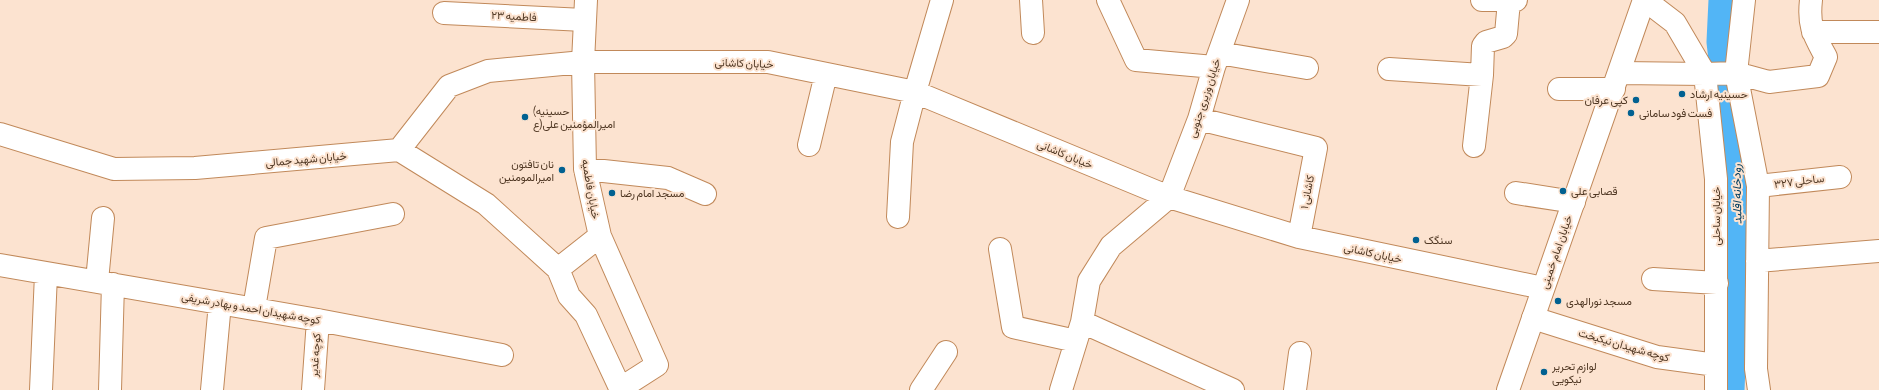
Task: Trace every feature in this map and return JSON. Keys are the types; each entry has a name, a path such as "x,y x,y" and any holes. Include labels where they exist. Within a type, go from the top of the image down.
{"street":[{"path":"898,217 902,142 914,92 942,0"},
{"path":"1031,0 1033,33"},
{"path":"1108,0 1136,60 1217,60 1307,68"},
{"name":"خیابان وزیری جنوبی","path":"1169,197 1199,118 1238,0"},
{"path":"1474,146 1482,75 1483,46 1486,42 1503,37 1506,34 1512,1 1482,0"},
{"path":"1645,0 1676,23 1720,73"},
{"name":"خیابان امام خمینی","path":"1508,390 1645,0"},
{"name":"خیابان ساحلی","path":"1716,390 1716,179 1720,73 1744,0"},
{"path":"1559,88 1617,81 1720,73 1769,82 1818,76 1826,57 1813,32 1809,18 1811,0"},
{"name":"فاطمیه ۲۳","path":"444,13 585,10"},
{"name":"خیابان فاطمیه","path":"585,10 582,62 585,169 600,236 657,365 621,389"},
{"path":"1813,32 1879,32"},
{"path":"582,62 488,71 449,86 399,150 486,204 558,269 569,296 586,315 621,389"},
{"name":"خیابان کاشانی","path":"582,62 768,62 914,92 1169,197 1299,237 1543,288"},
{"path":"1389,69 1482,75"},
{"name":"خیابان ساحلی","path":"1720,73 1758,186 1756,369 1759,390"},
{"path":"809,145 826,74"},
{"name":"کاشانی ۱","path":"1199,118 1316,148 1299,237"},
{"name":"خیابان شهید جمالی","path":"0,134 114,169 195,168 399,150"},
{"path":"585,169 668,178 705,194"},
{"name":"ساحلی ۳۲۷","path":"1758,186 1840,177"},
{"path":"1516,193 1574,202"},
{"path":"1061,390 1079,332 1089,281 1111,246 1169,197"},
{"path":"254,308 266,238 393,214"},
{"path":"103,218 110,390"},
{"path":"558,269 600,236"},
{"path":"1000,249 1013,327 1079,332 1233,390"},
{"path":"1757,261 1879,251"},
{"name":"کوچه شهیدان احمد و بهادر شریفی","path":"0,265 254,308 502,355"},
{"path":"41,390 46,274"},
{"path":"1654,279 1717,283"},
{"path":"212,390 220,303"},
{"name":"کوچه شهیدان نیکبخت","path":"1533,318 1657,357 1716,365"},
{"name":"کوچه غدیر","path":"313,390 318,320"},
{"path":"921,390 946,352"},
{"path":"1295,390 1300,353"}],"waterway":[{"name":"رودخانه اقلید","path":"1722,0 1720,42 1730,131 1738,165 1739,198 1731,390"}],"place":[{"name":"حسینیه ارشاد","path":"1682,94"},
{"name":"کپی عرفان","path":"1636,100"},
{"name":"فست فود سامانی","path":"1631,113"},
{"name":"(حسینیه امیرالمؤمنین علی(ع","path":"525,117"},
{"name":"نان تافتون امیرالمومنین","path":"562,170"},
{"name":"قصابی علی","path":"1563,191"},
{"name":"مسجد امام رضا","path":"612,193"},
{"name":"سنگک","path":"1416,240"},
{"name":"مسجد نورالهدی","path":"1558,301"},
{"name":"لوازم تحریر نیکویی","path":"1544,372"}]}
